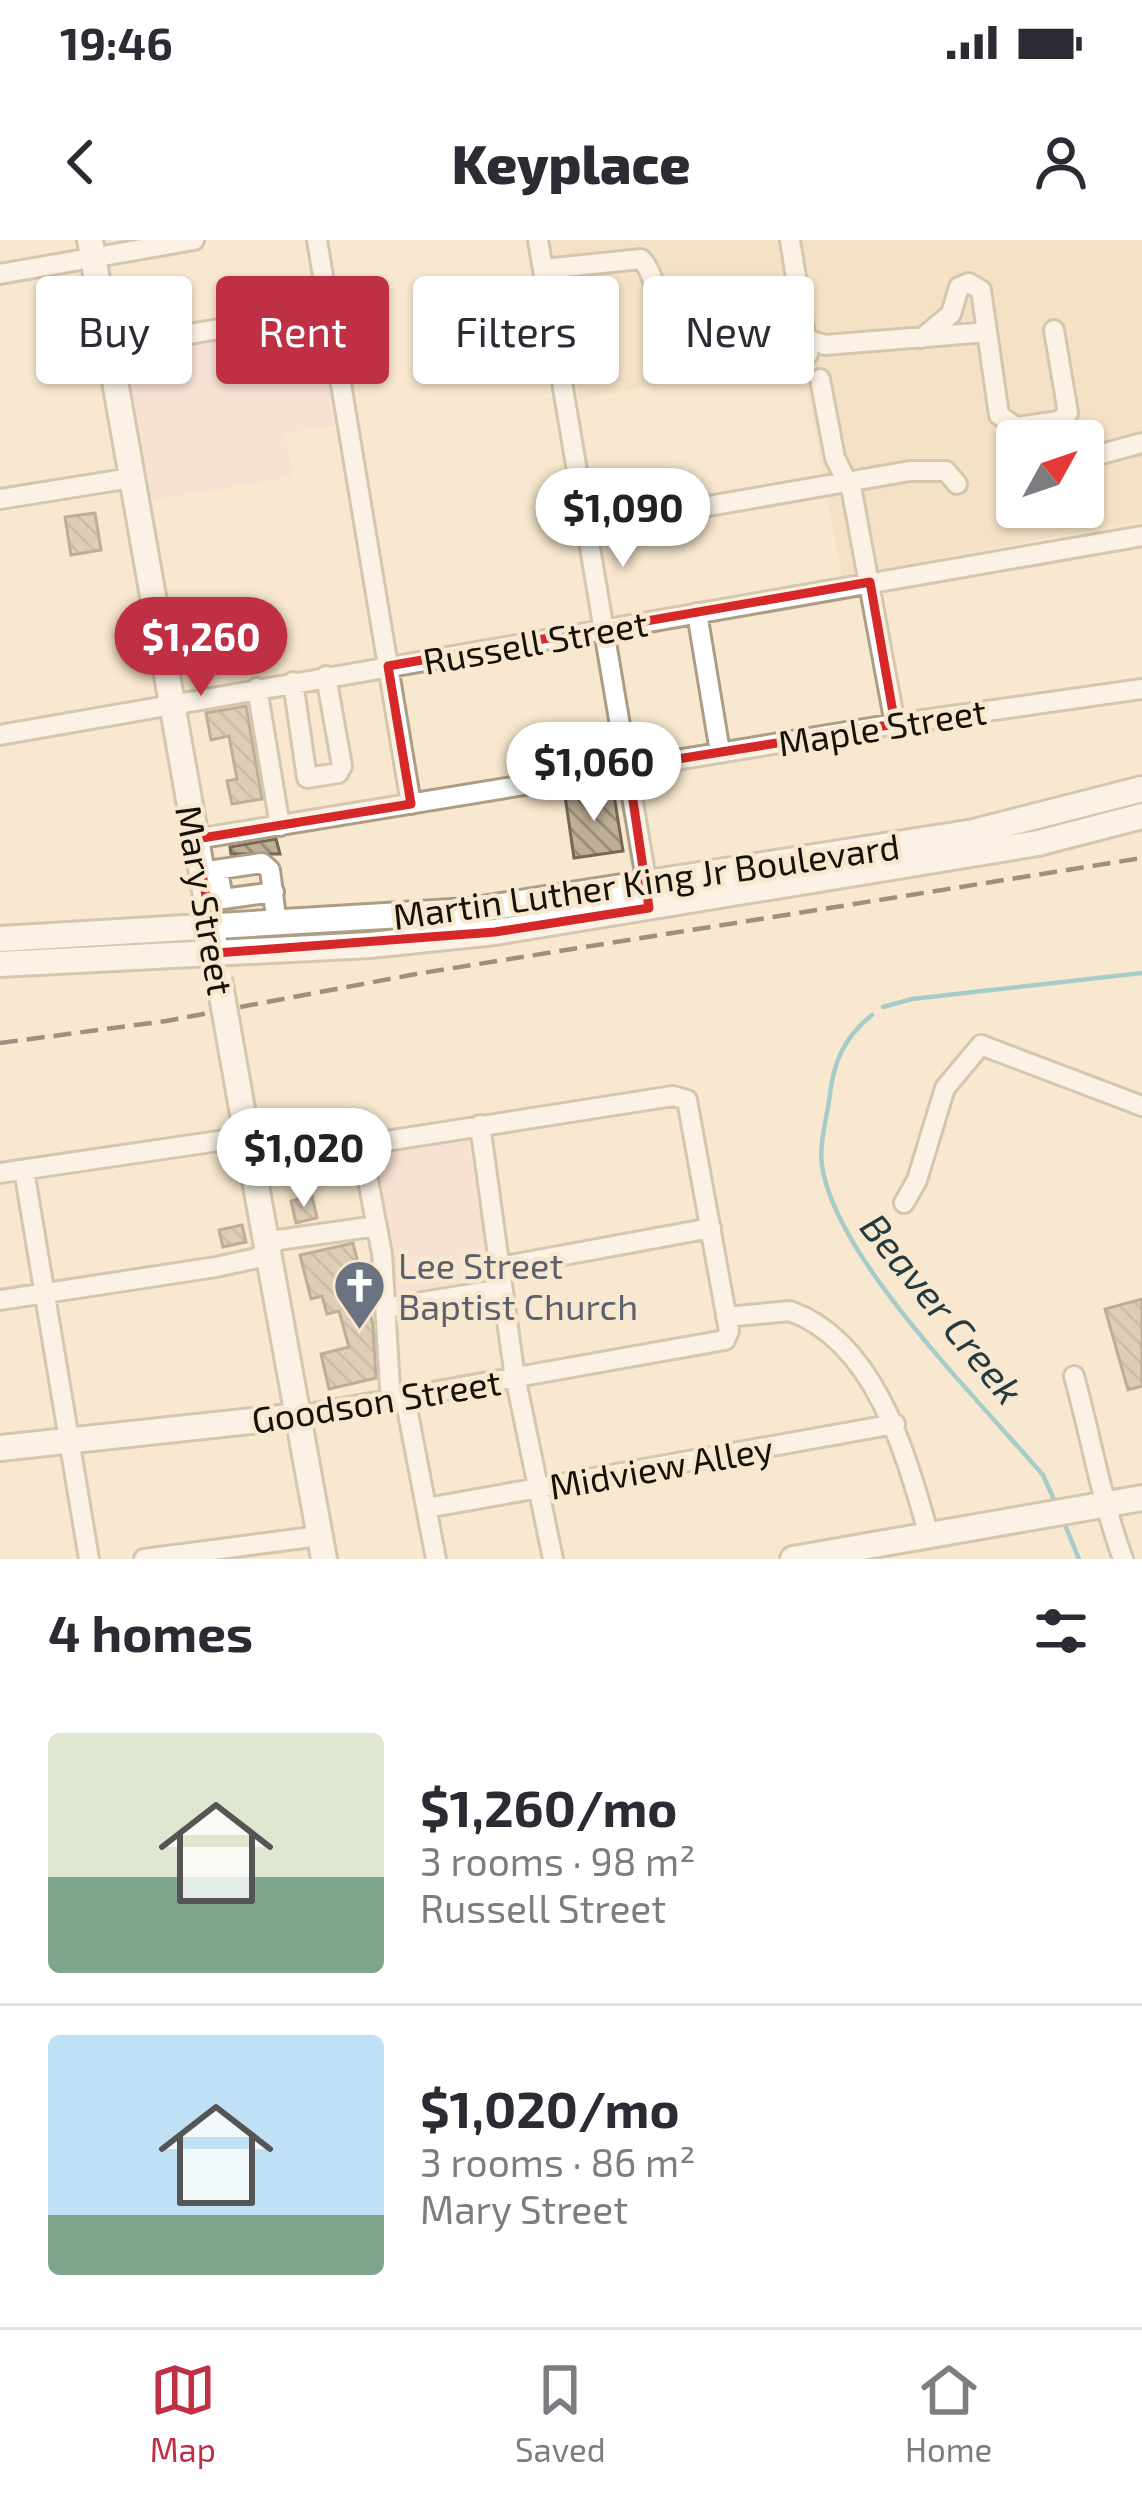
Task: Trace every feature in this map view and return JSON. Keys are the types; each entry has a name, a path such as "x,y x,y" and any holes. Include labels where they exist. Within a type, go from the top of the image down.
{"main road":[{"name":"Mary Street","path":"115,384 196,839 210,871 216,954 322,1548"},
{"name":"Martin Luther King Jr Boulevard","path":"0,964 216,954 495,932 648,895 974,832 1142,789"},
{"name":"Martin Luther King Jr Boulevard","path":"0,939 216,954 277,926 648,895 1038,844 1142,816"},
{"name":"Goodson Street","path":"0,1448 298,1416"},
{"path":"793,1559 1142,1498"}],"street":[{"path":"0,274 91,249 194,240"},
{"path":"316,240 323,276"},
{"path":"538,240 648,895"},
{"path":"790,240 796,276"},
{"path":"544,269 640,259 651,276"},
{"path":"922,338 951,314 956,292 969,284 984,297 999,415 1016,427 1060,421 1068,413 1054,330"},
{"path":"814,346 987,332"},
{"path":"820,379 835,458 846,480 870,582 895,724"},
{"path":"341,384 411,804"},
{"path":"1104,453 1142,442"},
{"path":"588,527 846,480 939,470 957,484"},
{"path":"0,499 131,478"},
{"name":"Russell Street","path":"0,735 1142,536"},
{"path":"697,613 720,752"},
{"path":"274,785 338,772 342,766 326,676"},
{"path":"293,682 307,778"},
{"path":"256,688 280,826"},
{"name":"Maple Street","path":"196,839 895,724 1142,689"},
{"path":"274,892 223,899 210,871 262,863 270,870 274,892 277,926"},
{"path":"904,1203 917,1180 947,1084 981,1045 1142,1106"},
{"path":"0,1173 225,1140 240,1142 261,1160 682,1096 694,1127 726,1317 782,1310 800,1314 852,1361 895,1424 928,1532"},
{"path":"480,1125 515,1377 553,1559"},
{"path":"362,1144 377,1226 390,1388 407,1408 436,1559"},
{"path":"24,1170 89,1559"},
{"path":"0,1300 216,1267 257,1258 278,1240 377,1226"},
{"path":"499,1267 711,1228"},
{"path":"386,1308 502,1289"},
{"name":"Goodson Street","path":"298,1416 721,1342 729,1336 726,1317"},
{"path":"1074,1376 1100,1474 1091,1506 1123,1559"},
{"name":"Midview Alley","path":"427,1508 895,1424"},
{"path":"144,1559 322,1548"}],"highlighted area":[{"path":"870,582 895,724 628,767 649,908 495,932 216,953 196,839 411,804 388,666"}],"shaded area":[{"path":"549,240 1142,240 1142,521 1104,528 1104,420 996,420 996,528 1104,528 842,576 806,384 814,384 814,276 643,276 643,384 662,384 579,399 576,384 619,384 619,276 556,276"},
{"path":"216,338 216,384 336,384 343,424 286,434 293,477 149,501 128,384 192,384 192,342"},
{"path":"467,1134 492,1283 394,1299 369,1150"}],"building":[{"path":"95,513 101,550 71,555 65,517"},
{"path":"246,706 262,799 232,804 227,781 237,779 229,736 211,740 206,713"},
{"path":"613,789 623,851 574,858 565,796"},
{"path":"276,839 280,854 231,854 230,847"},
{"path":"312,1196 317,1218 296,1223 291,1201"},
{"path":"242,1225 246,1242 223,1247 219,1230"},
{"name":"Lee Street Baptist Church","path":"353,1243 373,1325 376,1378 329,1389 321,1354 349,1347 339,1311 327,1314 322,1296 311,1299 300,1255"},
{"path":"1142,1299 1142,1386 1128,1390 1105,1309"}],"waterway":[{"name":"Beaver Creek","path":"883,1007 912,999 1142,973"},
{"name":"Beaver Creek","path":"872,1015 846,1043 833,1075 821,1158 832,1202 881,1284 1043,1475 1056,1504"},
{"name":"Beaver Creek","path":"1063,1520 1079,1559"}],"railway":[{"path":"0,1043 166,1021 416,974 1142,858"}],"place":[{"name":"Lee Street Baptist Church","path":"359,1331"}]}
